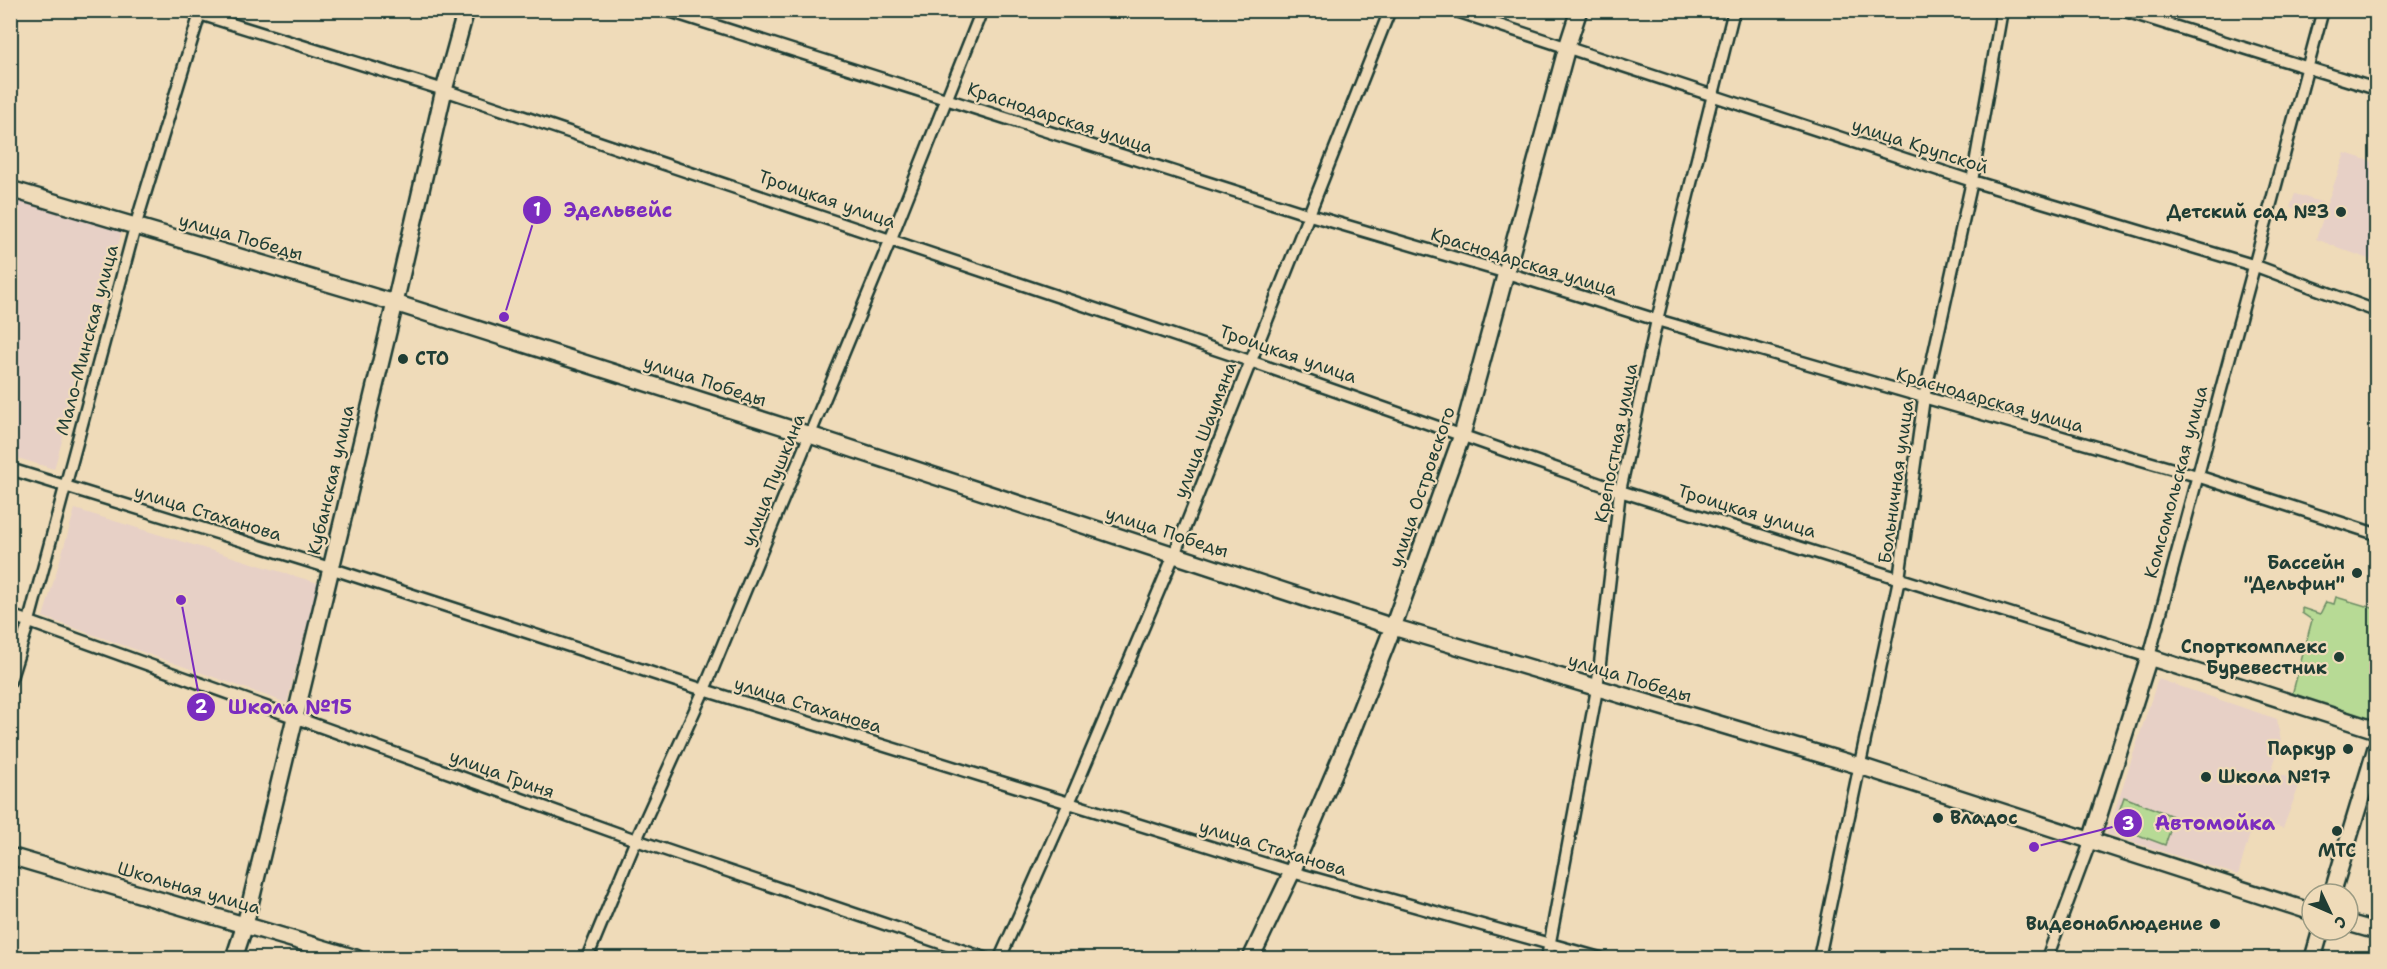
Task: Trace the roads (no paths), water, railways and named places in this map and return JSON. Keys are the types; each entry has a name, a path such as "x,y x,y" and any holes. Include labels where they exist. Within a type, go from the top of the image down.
{"street":[{"name":"Троицкая улица","path":"187,10 200,12 444,90 1250,361 1620,491 2376,730"},
{"name":"Кубанская улица","path":"234,958 245,925 444,90 466,10"},
{"name":"Краснодарская улица","path":"666,10 1310,215 1657,320 2197,476 2376,534"},
{"name":"улица Пушкина","path":"587,958 636,840 704,690 890,241 982,10"},
{"name":"улица Шаумяна","path":"999,958 1069,803 1174,555 1390,10"},
{"name":"улица Крупской","path":"1453,10 1972,181 2256,266 2376,311"},
{"name":"улица Островского","path":"1251,958 1292,872 1352,731 1393,627 1462,435 1579,10"},
{"name":"Крепостная улица","path":"1547,958 1598,689 1620,491 1657,320 1734,10"},
{"name":"Больничная улица","path":"1819,958 1899,579 1924,398 1972,181 2002,10"},
{"path":"2122,10 2376,89"},
{"name":"Комсомольская улица","path":"2047,958 2091,840 2150,657 2323,10"},
{"name":"Мало-Минская улица","path":"10,681 29,621 135,227 200,12"},
{"name":"улица Победы","path":"10,189 395,303 810,435 1393,627 1860,766 2300,908"},
{"name":"улица Стаханова","path":"10,469 330,568 704,690 1292,872 1600,958"},
{"name":"улица Гриня","path":"10,615 636,840 985,958"},
{"path":"2336,882 2376,748"},
{"name":"Школьная улица","path":"10,856 356,958"},
{"path":"2360,926 2376,931"},
{"path":"2313,958 2318,942"}],"place":[{"name":"Детский сад №3","path":"2341,212"},
{"name":"Эдельвейс","path":"504,317"},
{"name":"СТО","path":"403,359"},
{"name":"Бассейн \"Дельфин\"","path":"2357,573"},
{"name":"Школа №15","path":"181,600"},
{"name":"Cпорткомплекс Буревестник","path":"2339,657"},
{"name":"Паркур","path":"2348,749"},
{"name":"Школа №17","path":"2206,777"},
{"name":"Владос","path":"1938,818"},
{"name":"МТС","path":"2337,831"},
{"name":"Автомойка","path":"2034,847"},
{"name":"Видеонаблюдение","path":"2215,924"}]}
